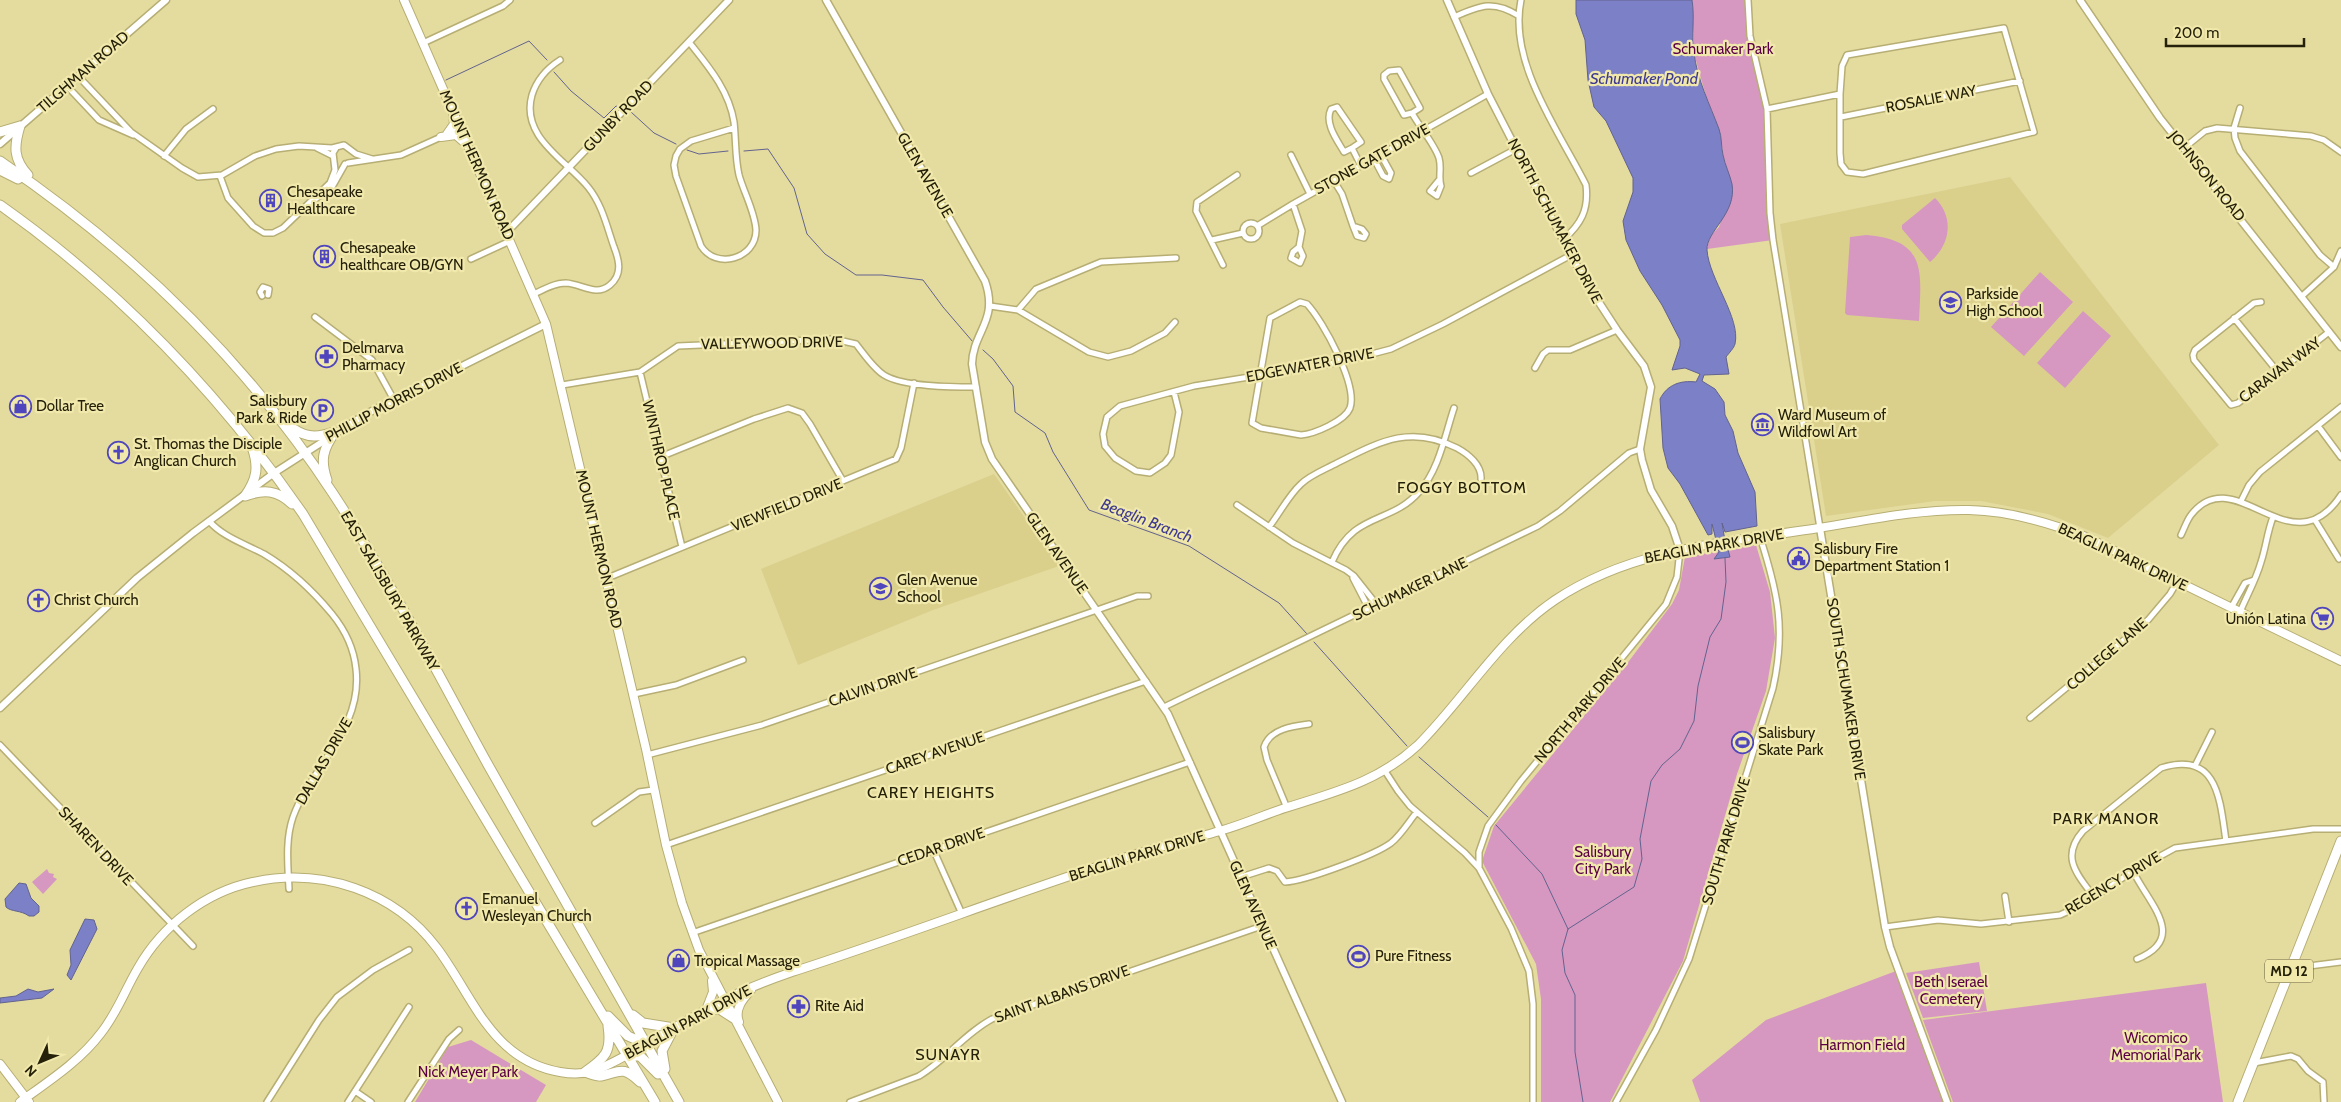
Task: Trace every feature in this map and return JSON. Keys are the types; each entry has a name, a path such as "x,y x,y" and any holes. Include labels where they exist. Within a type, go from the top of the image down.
{"main road":[{"name":"MOUNT HERMON ROAD","path":"404,0 546,324 562,385 605,579 634,694 666,846 692,933 708,970 778,1102"},
{"path":"444,136 454,124 452,109"},
{"path":"0,132 20,126"},
{"path":"20,126 14,147 16,157 22,169 40,188"},
{"path":"444,136 456,135 468,146"},
{"name":"EAST SALISBURY PARKWAY","path":"0,160 40,188 125,256 179,307 230,361 278,417 304,452 366,546 614,986 677,1102"},
{"path":"0,170 23,182 62,211 75,215"},
{"path":"0,207 13,214 82,268 135,316 198,380 250,441 274,473 303,514 655,1102"},
{"path":"278,417 304,436 314,437 334,432"},
{"path":"332,492 322,462 326,446 334,432"},
{"path":"245,496 254,481 257,468 250,441"},
{"path":"245,496 263,490 276,493 303,514"},
{"name":"BEAGLIN PARK DRIVE","path":"25,1101 74,1061 96,1040 116,1012 143,960 172,926 198,905 224,891 256,881 288,877 312,878 341,883 369,893 393,907 415,924 436,946 480,1017 500,1040 520,1055 543,1067 564,1073 585,1072 626,1055 706,1010 755,987 1132,855 1220,831 1364,782 1386,771 1422,741 1509,641 1548,605 1580,584 1619,566 1680,550 1938,511 1968,510 2008,514 2037,520 2067,530 2341,662"},
{"name":"MD 12","path":"2238,1102 2341,840"},
{"path":"708,970 713,992 706,1010 720,1010 736,1021"},
{"path":"614,986 639,1021 654,1027 674,1028 665,1043 662,1059 663,1066 683,1102"},
{"path":"748,1044 737,1017 742,1000 755,987"},
{"path":"595,1001 628,1036 646,1044"},
{"path":"585,1072 600,1061 608,1049 607,1021"},
{"path":"626,1055 640,1056 652,1066 677,1102"},
{"path":"0,1064 25,1101"},
{"path":"585,1072 600,1076 617,1070 623,1071 635,1077 647,1089"}],"street":[{"name":"TILGHMAN ROAD","path":"0,144 166,0"},
{"path":"423,42 502,6 510,0"},
{"name":"GUNBY ROAD","path":"507,232 729,0"},
{"name":"GLEN AVENUE","path":"826,0 988,288 990,306 987,322 973,357 985,442 992,459 1164,707 1342,1102"},
{"name":"NORTH SCHUMAKER DRIVE","path":"1447,0 1488,94 1571,255 1587,284 1617,330 1644,366 1651,387 1640,449 1647,479 1674,531 1680,550"},
{"path":"1521,0 1519,16 1520,36 1527,69 1586,185 1588,199 1584,217 1575,230 1563,240"},
{"name":"SOUTH SCHUMAKER DRIVE","path":"1748,0 1750,36 1767,109 1769,194 1773,240 1885,926 1890,947 1947,1102"},
{"name":"JOHNSON ROAD","path":"2080,0 2160,118 2341,347"},
{"path":"1454,16 1489,2 1506,5 1519,16"},
{"path":"2004,28 2020,81 2034,132 1863,174 1847,172 1842,164 1840,94 1842,66 1847,55 2004,28"},
{"path":"689,42 722,87 730,105 734,128 738,173 755,227 752,246 743,256 717,259 710,256 701,246 676,176 674,161 680,149 687,144 734,128"},
{"path":"534,294 560,284 573,284 592,290 603,289 615,280 618,272 616,252 589,188 567,168 537,133 532,124 530,110 533,91 545,70 560,60"},
{"path":"1399,70 1420,108 1412,113 1404,115 1384,80 1384,75 1389,71 1399,70"},
{"path":"78,76 120,122 164,156 193,175 208,178 220,176 259,154 272,149 293,146 336,148 344,145 352,151 372,160"},
{"name":"ROSALIE WAY","path":"1841,117 2020,81"},
{"path":"67,86 99,120 140,138"},
{"name":"STONE GATE DRIVE","path":"1257,226 1488,94"},
{"path":"1767,109 1840,94"},
{"path":"1337,107 1342,112 1361,142 1352,148 1344,152 1329,123 1328,114 1331,109 1337,107"},
{"path":"2240,108 2234,128 2235,138 2245,160 2320,255 2334,267"},
{"path":"164,156 186,129 213,109"},
{"path":"1412,113 1439,157 1439,180"},
{"path":"312,147 334,158 339,164 372,160 401,155 461,128"},
{"path":"2184,148 2205,131 2217,128 2234,128 2311,136 2329,143 2341,152"},
{"path":"220,176 228,198 253,226 264,233 273,233 281,230 314,200 331,181 335,170 334,158 336,148"},
{"path":"1352,148 1361,166"},
{"path":"1472,173 1516,149"},
{"path":"314,200 332,187 352,158 352,151"},
{"path":"1291,155 1310,194"},
{"path":"1374,159 1384,176 1389,179 1391,172 1381,155"},
{"path":"1223,265 1196,211 1197,202 1237,174"},
{"path":"1334,181 1342,194 1353,226"},
{"path":"1293,204 1302,231 1299,247"},
{"name":"STONE GATE DRIVE","path":"1243,233 1246,224 1253,223 1257,226"},
{"name":"STONE GATE DRIVE","path":"1243,233 1246,238 1254,238 1258,234 1257,226"},
{"name":"STONE GATE DRIVE","path":"1212,240 1243,233"},
{"path":"471,259 510,241"},
{"path":"2301,297 2334,267 2341,251"},
{"name":"EDGEWATER DRIVE","path":"1174,392 1179,412 1170,455 1162,466 1150,473 1136,471 1115,458 1106,446 1103,434 1105,421 1110,413 1120,406 1194,386 1260,377 1341,362 1390,348 1413,339 1571,255"},
{"path":"1018,310 1036,289 1101,262 1176,258"},
{"path":"262,296 260,290 265,286 269,289 268,295"},
{"path":"1300,302 1307,304 1318,317 1341,362 1348,385 1350,407 1333,424 1307,435 1260,428 1252,423 1260,377 1270,318 1300,302"},
{"name":"CARAVAN WAY","path":"2261,302 2254,303 2234,318 2195,350 2192,355 2229,404 2234,404 2329,332"},
{"path":"990,306 1018,310 1089,352 1108,357 1126,354 1168,332 1175,322"},
{"path":"315,317 372,360 394,400"},
{"path":"2234,318 2277,371"},
{"name":"PHILLIP MORRIS DRIVE","path":"0,708 137,578 274,473 334,432 546,324"},
{"path":"1535,368 1543,354 1548,350 1570,350 1617,330"},
{"name":"VALLEYWOOD DRIVE","path":"562,385 640,372 678,346 834,339 856,344 877,369 889,378 941,387 976,387"},
{"name":"WINTHROP PLACE","path":"640,372 682,547"},
{"name":"VIEWFIELD DRIVE","path":"605,579 896,459 899,454 914,383"},
{"path":"2242,501 2250,483 2260,472 2341,407"},
{"path":"660,457 762,416 788,408 799,412 806,419 843,481"},
{"path":"1332,562 1342,542 1350,534 1362,525 1404,505 1418,493 1435,466 1454,408"},
{"path":"2318,426 2341,457"},
{"path":"1269,527 1302,482 1350,457 1396,437 1421,436 1465,452 1482,474 1482,479"},
{"name":"SCHUMAKER LANE","path":"1164,707 1538,526 1571,502 1631,451 1640,449"},
{"path":"2181,536 2190,515 2212,499 2221,498 2242,501 2272,517 2290,522 2315,520 2334,505 2341,494"},
{"path":"1237,505 1294,543 1350,573 1376,605"},
{"path":"2240,612 2253,587 2262,561 2266,534 2272,517"},
{"path":"2315,520 2339,559"},
{"name":"DALLAS DRIVE","path":"209,522 220,532 279,564 305,584 339,623 354,656 357,681 353,708 345,729 295,813 288,842 289,889"},
{"name":"SOUTH PARK DRIVE","path":"1616,1102 1656,1030 1689,959 1773,688 1780,647 1780,621 1774,584 1760,537"},
{"name":"NORTH PARK DRIVE","path":"1479,868 1482,840 1492,819 1666,604 1677,578 1680,550"},
{"path":"1350,573 1369,609"},
{"path":"2231,608 2245,583 2254,580"},
{"name":"COLLEGE LANE","path":"2030,718 2148,620 2170,594 2177,582"},
{"name":"CALVIN DRIVE","path":"647,755 762,725 1137,596 1148,596"},
{"path":"634,694 676,685 742,660"},
{"name":"CAREY AVENUE","path":"666,846 1146,681"},
{"path":"1287,808 1267,760 1264,747 1270,736 1277,732 1309,724"},
{"path":"2195,766 2212,732"},
{"name":"SHAREN DRIVE","path":"0,745 193,946"},
{"name":"CEDAR DRIVE","path":"692,933 1190,762"},
{"path":"2094,897 2078,876 2072,862 2076,838 2083,830 2161,768 2177,764 2195,766 2206,772 2216,786 2226,841"},
{"path":"1386,771 1398,792 1416,813 1465,853 1479,868 1511,928 1529,971 1533,1004 1533,1102"},
{"path":"595,824 639,792 654,790"},
{"path":"1241,877 1269,868 1277,871 1284,882 1318,874 1382,848 1396,838 1416,813"},
{"name":"REGENCY DRIVE","path":"1885,926 1938,920 1966,924 2009,922 2060,915 2082,905 2133,871 2175,848 2188,844 2226,841 2313,829 2341,829"},
{"path":"933,849 962,914"},
{"path":"2133,871 2160,916 2164,932 2161,944 2153,953 2137,960"},
{"path":"2005,896 2009,922"},
{"name":"SAINT ALBANS DRIVE","path":"850,1102 930,1070 971,1032 992,1019 1033,1003 1262,926"},
{"path":"267,1102 319,1020 337,997 373,970 409,950"},
{"path":"2293,962 2309,966 2341,962"},
{"path":"348,1102 409,1007"},
{"path":"408,1102 449,1039 459,1030"},
{"path":"2253,1063 2291,1056 2298,1058 2308,1071 2323,1082 2324,1102"},
{"path":"355,1091 371,1102"}],"shaded area":[{"name":"Parkside High School","path":"2010,177 2219,445 2108,538 2048,514 1981,501 1935,501 1826,516 1780,224"},
{"name":"Glen Avenue School","path":"994,474 1059,566 933,610 798,665 761,569"}],"green space":[{"name":"Schumaker Park","path":"1692,0 1749,0 1748,18 1764,91 1773,240 1707,249 1710,236 1719,227 1732,186 1723,155 1720,132 1706,96 1694,54"},
{"path":"1935,198 1945,214 1948,231 1942,248 1930,262 1902,229 1902,225"},
{"path":"1866,235 1886,238 1901,244 1911,251 1917,262 1919,274 1919,321 1847,315 1845,313 1850,237"},
{"path":"2040,272 2073,302 2024,356 1991,327"},
{"path":"2083,311 2111,336 2065,388 2037,363"},
{"name":"Salisbury City Park","path":"1756,545 1770,592 1775,638 1766,691 1737,774 1683,961 1610,1102 1541,1102 1541,999 1536,964 1482,861 1494,826 1629,661 1672,604 1679,590 1685,557"},
{"path":"47,869 57,879 43,894 32,882"},
{"name":"Beth Iserael Cemetery","path":"1979,962 1987,1011 1923,1018 1906,973"},
{"name":"Harmon Field","path":"1896,971 1946,1102 1700,1102 1692,1080 1766,1020"},
{"name":"Wicomico Memorial Park","path":"2206,983 2223,1102 1953,1102 1923,1020"},
{"name":"Nick Meyer Park","path":"471,1040 546,1085 536,1102 415,1102 448,1047"}],"water":[{"name":"Schumaker Pond","path":"1576,0 1692,0 1693,47 1696,63 1701,82 1720,132 1723,155 1732,184 1730,204 1711,236 1707,250 1713,273 1729,310 1736,334 1733,349 1726,357 1729,374 1704,375 1702,381 1715,389 1724,402 1725,415 1733,431 1738,453 1755,492 1757,526 1725,532 1722,523 1730,557 1714,559 1719,552 1712,524 1712,534 1708,535 1680,484 1668,468 1663,448 1660,399 1670,387 1679,383 1696,382 1700,374 1685,368 1672,370 1680,346 1680,340 1662,305 1640,271 1626,240 1623,221 1633,192 1633,178 1606,121 1594,107 1588,80 1585,40 1576,14"},
{"path":"19,883 26,884 31,898 39,906 39,912 34,916 29,916 6,907 5,899"},
{"path":"85,919 94,920 97,929 71,980 67,975 71,965 70,950"},
{"path":"28,989 38,992 54,989 42,998 0,1003 0,998 16,996"}],"waterway":[{"name":"Beaglin Branch","path":"446,80 529,41 547,60"},
{"name":"Beaglin Branch","path":"554,72 571,91 604,118 616,106 621,108"},
{"name":"Beaglin Branch","path":"631,112 654,133 676,144"},
{"name":"Beaglin Branch","path":"744,151 768,149 794,188 807,234 825,254 856,275 882,275 923,280 973,342"},
{"name":"Beaglin Branch","path":"687,150 699,154 728,151"},
{"name":"Beaglin Branch","path":"983,350 993,359 1013,386 1015,412 1045,433 1053,452 1089,510 1189,546 1279,603 1307,634"},
{"path":"1583,1102 1575,1052 1575,995 1565,973 1562,950 1568,929 1634,887 1642,859 1640,839 1651,781 1662,765 1680,749 1694,721 1698,686 1710,637 1721,619 1726,582 1725,558"},
{"name":"Beaglin Branch","path":"1314,642 1407,746"},
{"name":"Beaglin Branch","path":"1419,757 1488,817"},
{"name":"Beaglin Branch","path":"1496,825 1542,874 1568,929"}],"place":[{"name":"Chesapeake Healthcare","path":"271,201"},
{"name":"Chesapeake healthcare OB/GYN","path":"324,257"},
{"name":"Parkside High School","path":"1950,303"},
{"name":"Delmarva Pharmacy","path":"326,357"},
{"name":"Dollar Tree","path":"20,406"},
{"name":"Salisbury Park & Ride","path":"323,410"},
{"name":"Ward Museum of Wildfowl Art","path":"1762,424"},
{"name":"St. Thomas the Disciple Anglican Church","path":"118,453"},
{"name":"Salisbury Fire Department Station 1","path":"1798,558"},
{"name":"Glen Avenue School","path":"881,589"},
{"name":"Christ Church","path":"38,600"},
{"name":"Unión Latina","path":"2322,619"},
{"name":"Salisbury Skate Park","path":"1742,742"},
{"name":"Emanuel Wesleyan Church","path":"466,908"},
{"name":"Pure Fitness","path":"1359,956"},
{"name":"Tropical Massage","path":"678,961"},
{"name":"Rite Aid","path":"799,1006"}],"district":[{"name":"FOGGY BOTTOM","path":"1462,487"},
{"name":"CAREY HEIGHTS","path":"931,792"},
{"name":"PARK MANOR","path":"2106,818"},
{"name":"SUNAYR","path":"948,1054"}]}
